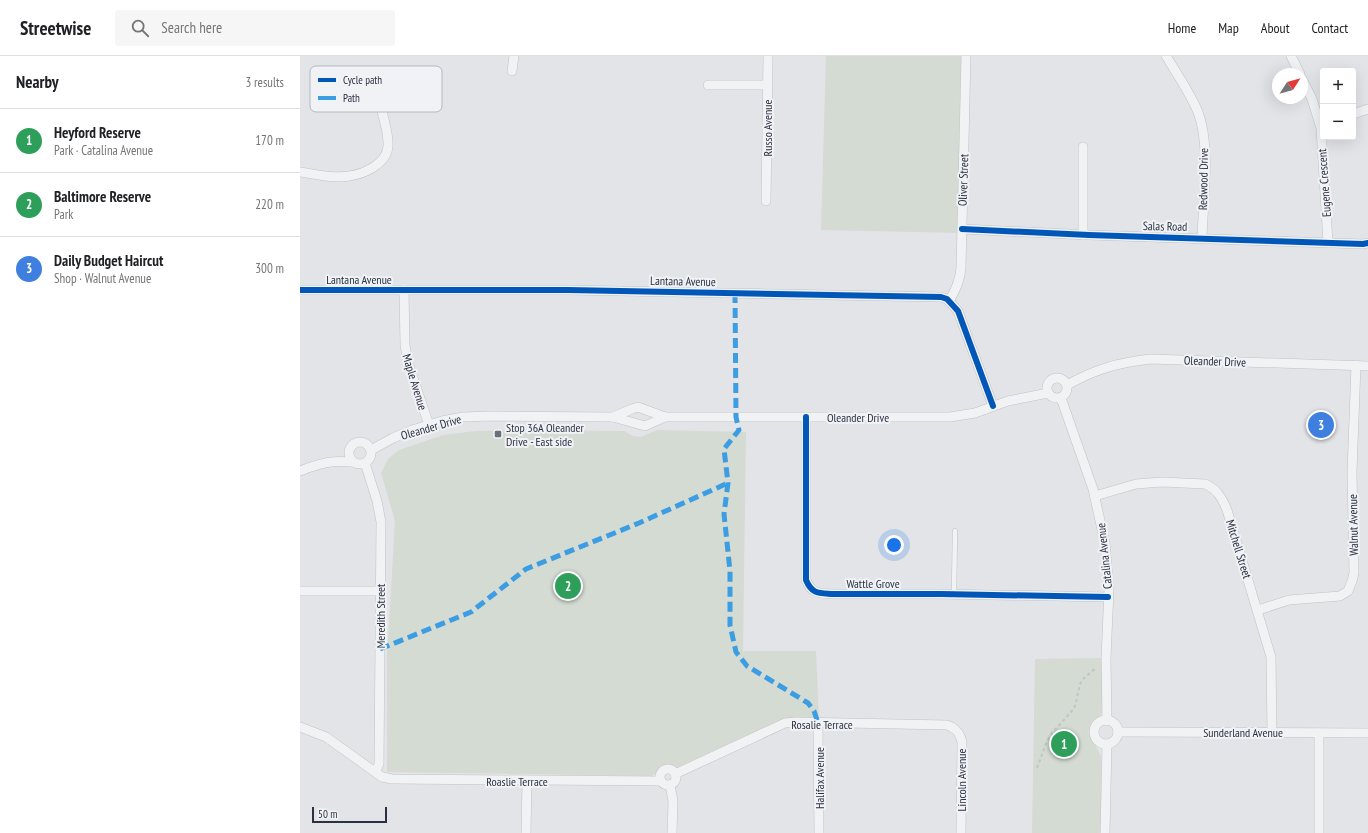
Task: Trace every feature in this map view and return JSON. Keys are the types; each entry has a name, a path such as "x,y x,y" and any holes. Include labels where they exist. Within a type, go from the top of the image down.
{"street":[{"path":"512,71 514,56"},
{"name":"Russo Avenue","path":"766,201 768,56"},
{"name":"Oliver Street","path":"949,301 957,289 960,280 966,56"},
{"name":"Redwood Drive","path":"1166,56 1176,71 1198,112 1203,131 1206,152 1202,238"},
{"path":"1291,56 1297,68"},
{"path":"708,85 767,85"},
{"name":"Eugene Crescent","path":"1308,91 1320,114"},
{"path":"1356,113 1368,109"},
{"path":"300,172 333,177 349,176 367,170 382,160 386,154 388,143 382,112"},
{"name":"Eugene Crescent","path":"1322,140 1328,243"},
{"path":"1083,147 1083,235"},
{"name":"Salas Road","path":"962,229 1083,235 1368,243"},
{"name":"Lantana Avenue","path":"300,290 568,290 941,297 949,301"},
{"name":"Maple Avenue","path":"404,290 405,345 408,363 429,425"},
{"path":"949,301 958,311 963,321 993,406"},
{"name":"Oleander Drive","path":"1067,385 1088,373 1109,366 1150,359 1368,366"},
{"name":"Walnut Avenue","path":"1258,610 1289,600 1340,596 1348,591 1350,587 1354,573 1352,472 1356,365"},
{"path":"1052,378 1061,378 1064,380 1067,385 1067,392 1061,398 1053,397 1048,393 1047,384 1052,378"},
{"name":"Oleander Drive","path":"613,417 638,408 665,417 950,417 975,413 1008,401 1048,393"},
{"name":"Catalina Avenue","path":"1061,398 1095,496 1105,543 1108,597 1106,658 1107,721"},
{"name":"Oleander Drive","path":"371,450 406,432 463,417 613,417 645,426 665,417"},
{"name":"Wattle Grove","path":"806,418 805,573 808,586 814,591 820,594 954,594 1108,597"},
{"path":"300,471 332,461 349,451 354,444 358,442 365,442 371,450 370,458 365,463 358,464 353,462 342,463 332,461"},
{"path":"349,451 349,455 353,462"},
{"name":"Meredith Street","path":"365,463 377,501 381,522 379,764 376,771"},
{"name":"Mitchell Street","path":"1095,496 1136,484 1162,482 1198,483 1211,486 1219,494 1227,510 1271,657 1272,732"},
{"path":"300,591 380,591"},
{"path":"1107,721 1115,725 1118,732 1113,742 1107,744 1099,742 1094,734 1096,726 1099,723 1107,721"},
{"name":"Rosalie Terrace","path":"675,774 785,724 796,722 939,724 952,726 956,729"},
{"name":"Halifax Avenue","path":"818,723 819,833"},
{"path":"300,727 326,736 376,771"},
{"name":"Lincoln Avenue","path":"956,729 962,742 961,833"},
{"name":"Sunderland Avenue","path":"1118,732 1368,733"},
{"path":"1319,732 1319,833"},
{"path":"1105,833 1107,744"},
{"path":"665,770 671,770 675,774 675,780 670,785 665,785 661,781 661,774 665,770"},
{"name":"Roaslie Terrace","path":"376,771 382,777 392,779 661,781"},
{"path":"526,833 527,781"},
{"path":"670,785 673,800 672,833"}],"lane":[{"path":"954,594 955,531"}],"path":[{"path":"1037,768 1049,737 1075,706 1080,684 1084,678 1098,668"}],"shaded area":[{"path":"826,56 966,56 962,233 821,230"},
{"path":"657,430 746,432 743,651 816,651 819,718 796,719 774,723 678,767 663,768 652,776 387,772 387,658 395,521 381,473 388,459 399,450 443,435 476,431 624,431 633,436 641,437"},
{"path":"1102,658 1102,712 1091,729 1093,741 1101,757 1101,833 1032,833 1035,659"}],"marked path":[{"path":"735,293 736,417 739,430 724,449 728,483 724,514 730,571 730,625 736,652 747,666 808,703 814,711 818,723"},
{"path":"380,649 471,612 526,569 639,523 728,483"}],"cycle path":[{"path":"962,229 1089,235 1368,243"},
{"path":"300,290 568,290 941,297 947,299 958,311 993,406"},
{"path":"806,417 806,580 808,585 816,592 832,594 1108,597"}],"place":[{"name":"Daily Budget Haircut","path":"1321,425"},
{"name":"Stop 36A Oleander Drive - East side","path":"498,434"},
{"name":"Baltimore Reserve","path":"568,586"},
{"name":"Heyford Reserve","path":"1064,744"}]}
